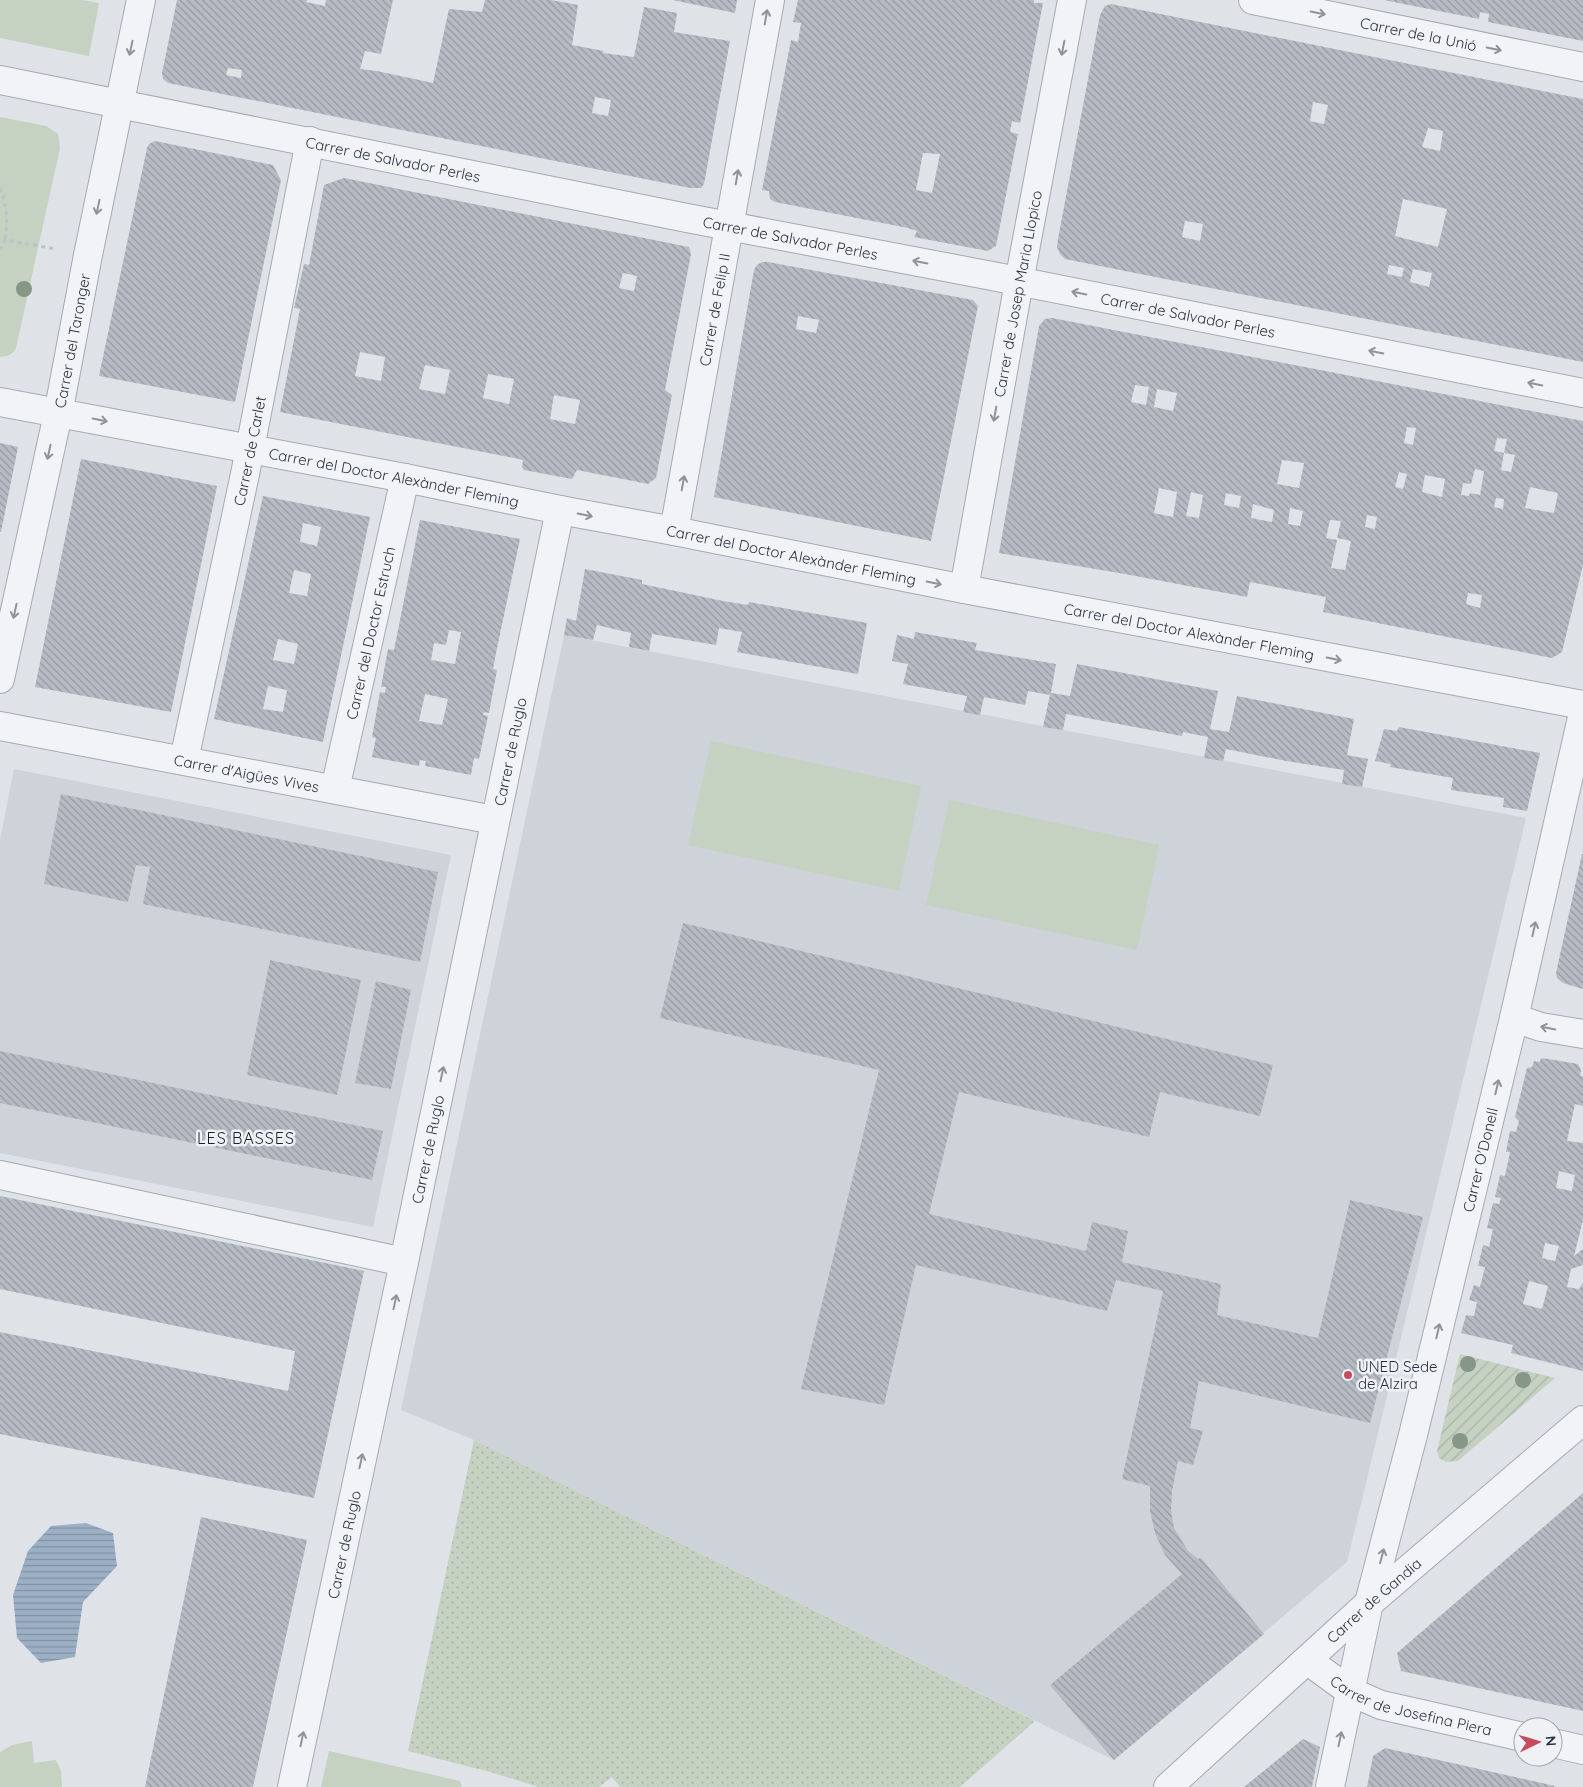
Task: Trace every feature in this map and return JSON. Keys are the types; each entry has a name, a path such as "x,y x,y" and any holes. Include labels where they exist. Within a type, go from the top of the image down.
{"street":[{"name":"Carrer del Taronger","path":"0,679 58,414 88,255 141,0"},
{"name":"Carrer de Felip II","path":"674,531 770,0"},
{"name":"Carrer de Josep Maria Llopico","path":"964,589 1072,0"},
{"name":"Carrer de la Unió","path":"1253,0 1583,67"},
{"name":"Carrer de Salvador Perles","path":"0,80 1583,393"},
{"name":"Carrer de Carlet","path":"184,760 249,449 310,141"},
{"name":"Carrer del Doctor Alexànder Fleming","path":"0,402 405,478 964,589 1583,705"},
{"name":"Carrer del Doctor Estruch","path":"335,789 405,478"},
{"name":"Carrer de Ruglo","path":"292,1787 404,1262 494,820 560,510"},
{"name":"Carrer O'Donell","path":"1330,1787 1369,1603 1414,1435 1514,1018 1583,714"},
{"name":"Carrer d'Aigües Vives","path":"0,726 494,820"},
{"path":"1514,1018 1541,1027 1583,1034"},
{"path":"0,1175 404,1262"},
{"name":"Carrer de Gandia","path":"1168,1787 1369,1603 1580,1425"},
{"name":"Carrer de Josefina Piera","path":"1307,1660 1351,1692 1381,1705 1513,1735"},
{"path":"1563,1745 1583,1750"}],"path":[{"path":"0,188 7,211 8,224 5,240 0,250"},
{"path":"5,240 88,255"}],"shaded area":[{"path":"564,635 1526,818 1347,1562 1114,1760 474,1440 401,1410"},
{"path":"14,769 451,855 373,1227 0,1153 0,840"}],"green space":[{"path":"0,0 82,0 99,3 89,56 0,38"},
{"path":"0,117 46,126 58,134 60,148 16,348 10,355 0,357"},
{"path":"711,741 921,786 899,891 688,845"},
{"path":"949,800 1159,845 1137,950 926,905"},
{"path":"1460,1354 1555,1378 1458,1461 1446,1462 1439,1458 1437,1451"},
{"path":"474,1440 1035,1721 960,1787 620,1787 612,1777 599,1787 539,1787 408,1751"},
{"path":"32,1741 34,1763 56,1760 61,1771 62,1787 0,1787 0,1752 12,1745"},
{"path":"329,1751 460,1781 462,1787 321,1787"}],"water":[{"path":"86,1523 113,1533 117,1566 83,1602 75,1657 41,1663 17,1638 13,1595 28,1551 51,1526"}],"building":[{"path":"177,0 307,0 306,2 325,6 326,0 393,0 381,54 365,51 360,69 433,83 449,9 482,12 485,0 551,0 578,5 572,45 604,51 603,53 634,57 644,7 677,13 674,32 730,41 704,184 701,188 690,188 168,83 163,79 162,73","holes":["228,68 242,70 241,78 226,75","595,97 611,100 608,116 592,113"]},
{"path":"673,0 737,0 735,13"},
{"path":"798,0 1034,0 1034,3 1043,3 1020,123 1012,121 1010,132 1018,134 996,246 988,251 914,237 917,231 908,228 775,202 770,199 769,191 762,190 791,40 798,42 801,23 793,22","holes":["923,153 940,154 932,193 916,190"]},
{"path":"1384,0 1583,0 1583,41 1488,22 1489,14 1480,12 1479,19"},
{"path":"1111,4 1583,99 1583,362 1065,259 1057,247 1058,239 1100,15 1105,6","holes":["1313,102 1328,105 1324,124 1310,121","1428,128 1443,131 1440,151 1422,147","1403,199 1447,209 1438,247 1395,236","1185,221 1203,224 1200,241 1182,237","1389,265 1404,268 1402,277 1387,274","1413,269 1432,273 1429,287 1410,282"]},
{"path":"155,141 273,165 281,180 235,402 99,376 147,148 149,144"},
{"path":"344,178 689,247 691,254 665,390 672,395 656,478 648,484 577,470 572,479 524,470 522,467 523,460 519,459 280,412 300,309 294,308 304,264 309,265 324,185","holes":["623,273 637,276 634,291 619,288","360,352 385,357 381,381 355,376","425,365 450,370 445,394 419,389","488,374 514,379 509,404 483,398","554,395 580,400 575,424 550,419"]},
{"path":"762,262 768,262 973,300 978,306 931,541 714,497 754,270","holes":["798,316 819,320 816,333 796,329"]},
{"path":"1052,318 1583,421 1583,565 1562,652 1552,658 1323,612 1326,597 1250,582 1247,597 999,553 1039,326 1045,319","holes":["1135,385 1149,387 1146,405 1131,402","1157,389 1177,393 1173,411 1154,407","1407,427 1416,428 1413,445 1404,443","1497,438 1507,439 1504,453 1494,451","1504,453 1515,455 1511,472 1501,470","1282,460 1304,463 1299,488 1277,484","1475,469 1484,471 1480,495 1470,493 1469,496 1461,495 1463,483 1471,484","1399,472 1407,474 1403,489 1395,487","1425,475 1445,479 1442,497 1422,492","1530,487 1558,493 1554,513 1525,508","1159,488 1177,492 1173,517 1154,513","1191,492 1203,495 1199,518 1186,516","1226,493 1241,496 1239,508 1224,505","1496,498 1504,499 1503,509 1494,507","1253,504 1274,510 1272,522 1251,518","1290,508 1303,511 1300,526 1288,524","1367,515 1377,517 1375,529 1365,527","1330,520 1341,521 1337,538 1351,541 1345,570 1331,568 1337,540 1326,538","1468,593 1482,595 1480,608 1466,604"]},
{"path":"0,443 18,447 1,532 0,532"},
{"path":"81,459 217,486 171,712 35,687"},
{"path":"263,496 370,517 323,742 214,719","holes":["303,523 321,527 317,546 300,542","294,570 311,574 307,596 289,593","278,639 298,644 294,664 273,660","268,686 287,690 283,712 263,709"]},
{"path":"420,520 520,539 493,669 497,670 489,713 484,712 483,715 488,716 479,759 474,758 471,775 425,766 426,761 420,760 419,766 372,757 376,738 372,737 380,692 385,693 386,687 381,687 388,649 394,650","holes":["449,630 461,632 455,664 431,660 434,643 446,645","425,694 448,699 442,725 419,721"]},
{"path":"585,569 642,580 642,584 723,601 748,605 749,602 867,623 858,674 737,652 742,632 719,628 716,645 652,634 649,651 629,647 631,633 597,625 593,640 564,635 567,618 576,621"},
{"path":"915,632 977,643 975,650 1056,664 1051,693 1070,696 1077,664 1218,691 1210,729 1229,732 1237,696 1354,719 1347,755 1368,759 1362,787 1342,784 1344,770 1226,749 1223,761 1204,758 1208,737 1183,732 1182,736 1066,714 1063,730 1043,727 1050,695 1028,691 1025,705 984,697 980,715 963,712 967,696 903,684 908,664 892,661 897,635 914,639"},
{"path":"1399,727 1540,753 1527,811 1503,807 1504,798 1451,790 1453,778 1390,767 1391,764 1375,761 1384,729 1397,731"},
{"path":"61,794 438,872 420,962 143,904 150,867 136,865 128,902 44,884"},
{"path":"1582,854 1583,989 1563,983 1557,978 1556,973"},
{"path":"683,923 1273,1065 1260,1116 1160,1092 1149,1137 959,1092 929,1214 1086,1251 1092,1222 1128,1231 1122,1262 1221,1284 1217,1315 1318,1338 1350,1200 1423,1217 1370,1423 1199,1381 1190,1428 1203,1431 1193,1465 1178,1461 1172,1491 1171,1511 1174,1528 1188,1551 1198,1559 1201,1558 1264,1634 1114,1760 1050,1685 1182,1574 1165,1555 1155,1533 1150,1511 1150,1486 1122,1479 1163,1291 1116,1280 1107,1311 916,1265 884,1405 801,1389 879,1070 660,1018"},
{"path":"270,960 361,980 337,1095 247,1075"},
{"path":"376,981 411,990 391,1089 355,1083"},
{"path":"0,1051 383,1131 372,1180 0,1103"},
{"path":"1542,1058 1578,1064 1581,1070 1580,1076 1583,1076 1583,1106 1575,1104 1567,1141 1583,1143 1583,1220 1574,1256 1583,1249 1583,1265 1571,1269 1567,1287 1579,1289 1583,1283 1583,1371 1511,1353 1513,1345 1461,1333 1466,1315 1474,1316 1477,1302 1469,1300 1474,1285 1480,1287 1485,1267 1478,1266 1483,1245 1489,1247 1493,1229 1487,1228 1493,1203 1499,1204 1501,1198 1495,1197 1500,1175 1505,1176 1510,1152 1506,1152 1510,1131 1516,1132 1519,1121 1515,1117 1527,1068 1532,1067 1534,1061 1540,1062","holes":["1559,1171 1575,1175 1572,1191 1556,1188","1545,1243 1559,1246 1555,1261 1542,1258","1529,1281 1548,1286 1542,1309 1523,1304"]},
{"path":"0,1196 364,1271 314,1498 0,1434 0,1332 288,1391 295,1351 0,1289"},
{"path":"1583,1493 1583,1711 1401,1671 1397,1653"},
{"path":"201,1517 307,1540 253,1787 145,1787"},
{"path":"1303,1739 1320,1747 1312,1787 1244,1787"},
{"path":"1385,1748 1555,1786 1367,1787 1373,1756"}],"place":[{"name":"UNED Sede de Alzira","path":"1348,1375"}],"district":[{"name":"LES BASSES","path":"246,1138"}]}
